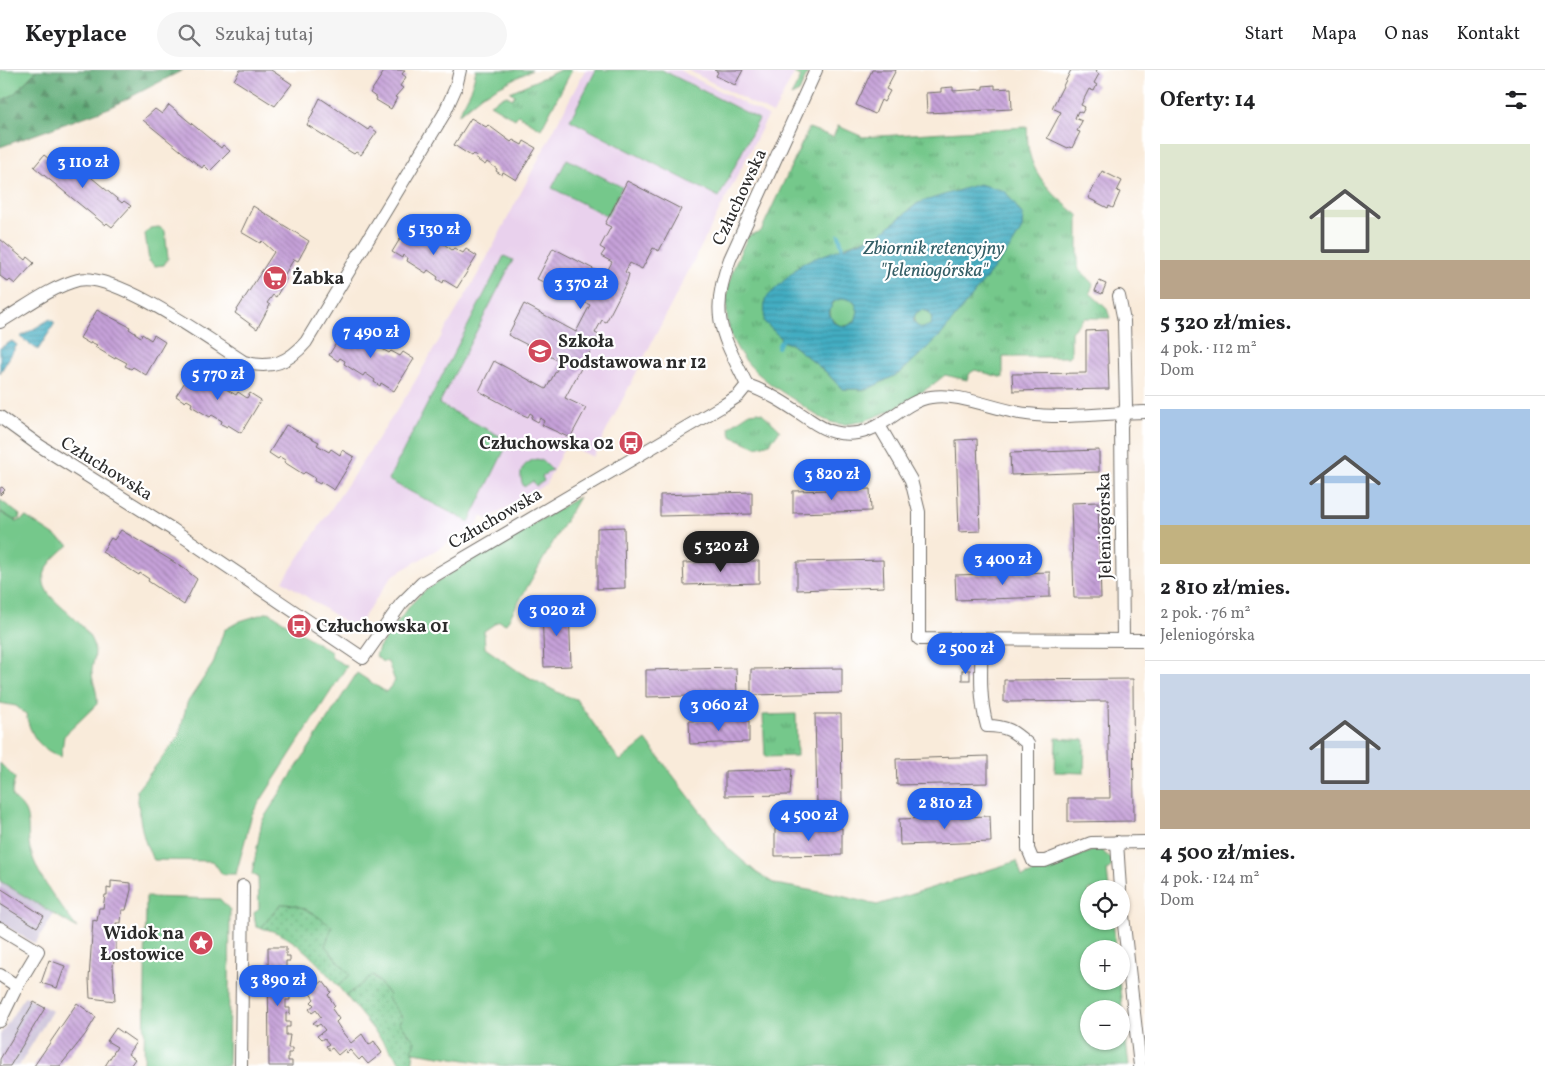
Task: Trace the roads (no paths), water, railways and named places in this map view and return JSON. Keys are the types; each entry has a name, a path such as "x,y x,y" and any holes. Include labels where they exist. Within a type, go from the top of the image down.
{"street":[{"path":"0,322 61,287 78,280 103,281 129,292 244,362 265,366 283,362 295,355 306,342 425,145 451,99 460,70"},
{"name":"Człuchowska","path":"0,417 40,446 172,529 363,658 401,604 422,583 724,405 738,396 748,386 723,336 718,302 721,288 730,259 816,70"},
{"name":"Jeleniogórska","path":"1119,296 1124,320 1124,413 1121,426 1123,640"},
{"path":"748,386 761,390 833,432 846,434 880,427 915,403 929,397 952,398 1008,412 1030,415 1145,412"},
{"path":"880,427 911,480 919,512 919,640 1145,640"},
{"path":"982,640 983,712 987,726 1004,726 1016,733 1028,744 1028,849 1033,861 1045,861 1091,843 1145,842"},
{"path":"1117,842 1119,880"},
{"path":"241,1066 243,886"},
{"path":"0,928 38,951 17,986 0,1021"},
{"path":"1125,930 1140,1066"},
{"path":"0,975 17,986"}],"water":[{"name":"Zbiornik retencyjny \"Jeleniogórska\"","path":"979,184 1005,191 1023,216 1022,229 1011,247 941,335 900,373 868,389 842,389 826,372 791,344 781,341 780,337 764,322 765,299 802,263 880,234 918,203","holes":["843,298 854,301 858,311 855,322 845,327 834,323 829,313 833,302","922,310 929,312 932,319 930,325 923,328 917,326 913,320 916,313"]},
{"path":"50,319 55,323 38,350 20,337"},
{"path":"12,341 17,345 0,373 0,348"}],"waterway":[{"path":"839,235 842,247"},
{"path":"778,347 781,341"}],"place":[{"name":"Żabka","path":"275,278"},
{"name":"Szkoła Podstawowa nr 12","path":"540,351"},
{"name":"Człuchowska 02","path":"631,443"},
{"name":"Człuchowska 01","path":"299,626"},
{"name":"Widok na Łostowice","path":"201,943"}]}
